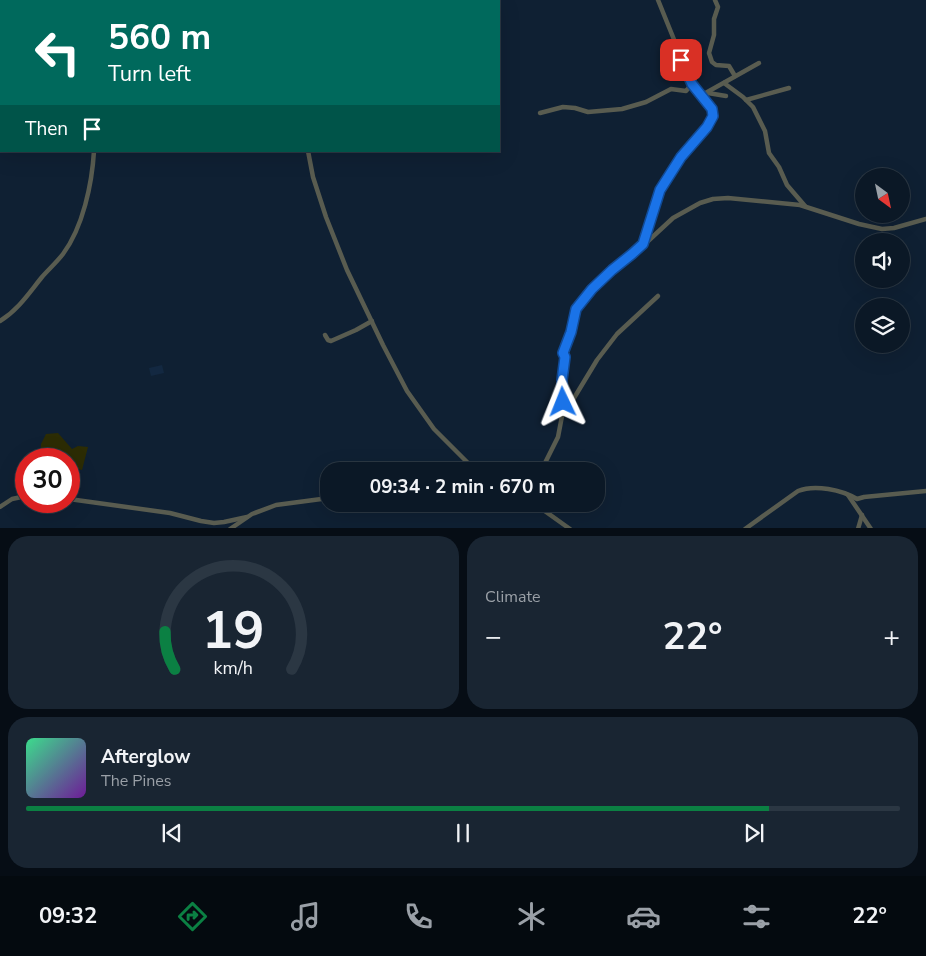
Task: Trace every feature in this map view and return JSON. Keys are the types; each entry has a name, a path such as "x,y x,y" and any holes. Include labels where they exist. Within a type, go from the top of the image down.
{"street":[{"path":"643,244 660,190 681,157 707,127 713,116 705,94 692,84 658,0"},
{"path":"714,0 718,7 714,18 714,35 709,57 716,65 729,66 735,76"},
{"path":"705,94 759,64"},
{"path":"724,83 753,107 761,121 770,153 787,185 805,206"},
{"path":"540,113 563,107 588,112 636,106 671,89 686,91 692,84"},
{"path":"746,100 789,88"},
{"path":"705,94 726,96"},
{"path":"0,321 23,302 63,254 75,234 91,181 94,152"},
{"path":"308,152 321,201 347,270 407,391 434,429 467,462"},
{"path":"546,462 558,437 562,416 562,380 565,357 563,353 571,332 574,313 592,289 612,270 646,243 673,218 688,208 707,200 728,198 805,206 876,228 894,228 926,219"},
{"path":"562,416 572,403 597,360 617,334 658,296"},
{"path":"325,335 331,341 372,321"},
{"path":"745,528 805,488 818,488 848,494 857,499 926,491"},
{"path":"848,494 871,528"},
{"path":"0,507 15,498"},
{"path":"230,528 247,517 276,505 320,499"},
{"path":"80,501 170,513 214,523 247,517"},
{"path":"547,512 570,528"},
{"path":"858,528 862,515"}],"shaded area":[{"path":"162,365 164,373 151,376 149,368"},
{"path":"58,433 71,448 41,448 46,434"},
{"path":"78,446 88,447 82,470 80,470 80,448 74,448"}],"route":[{"path":"563,402 562,380 565,357 563,353 571,332 576,309 592,289 643,244 660,190 686,150 707,127 713,116 712,109 692,84 681,60"}]}
